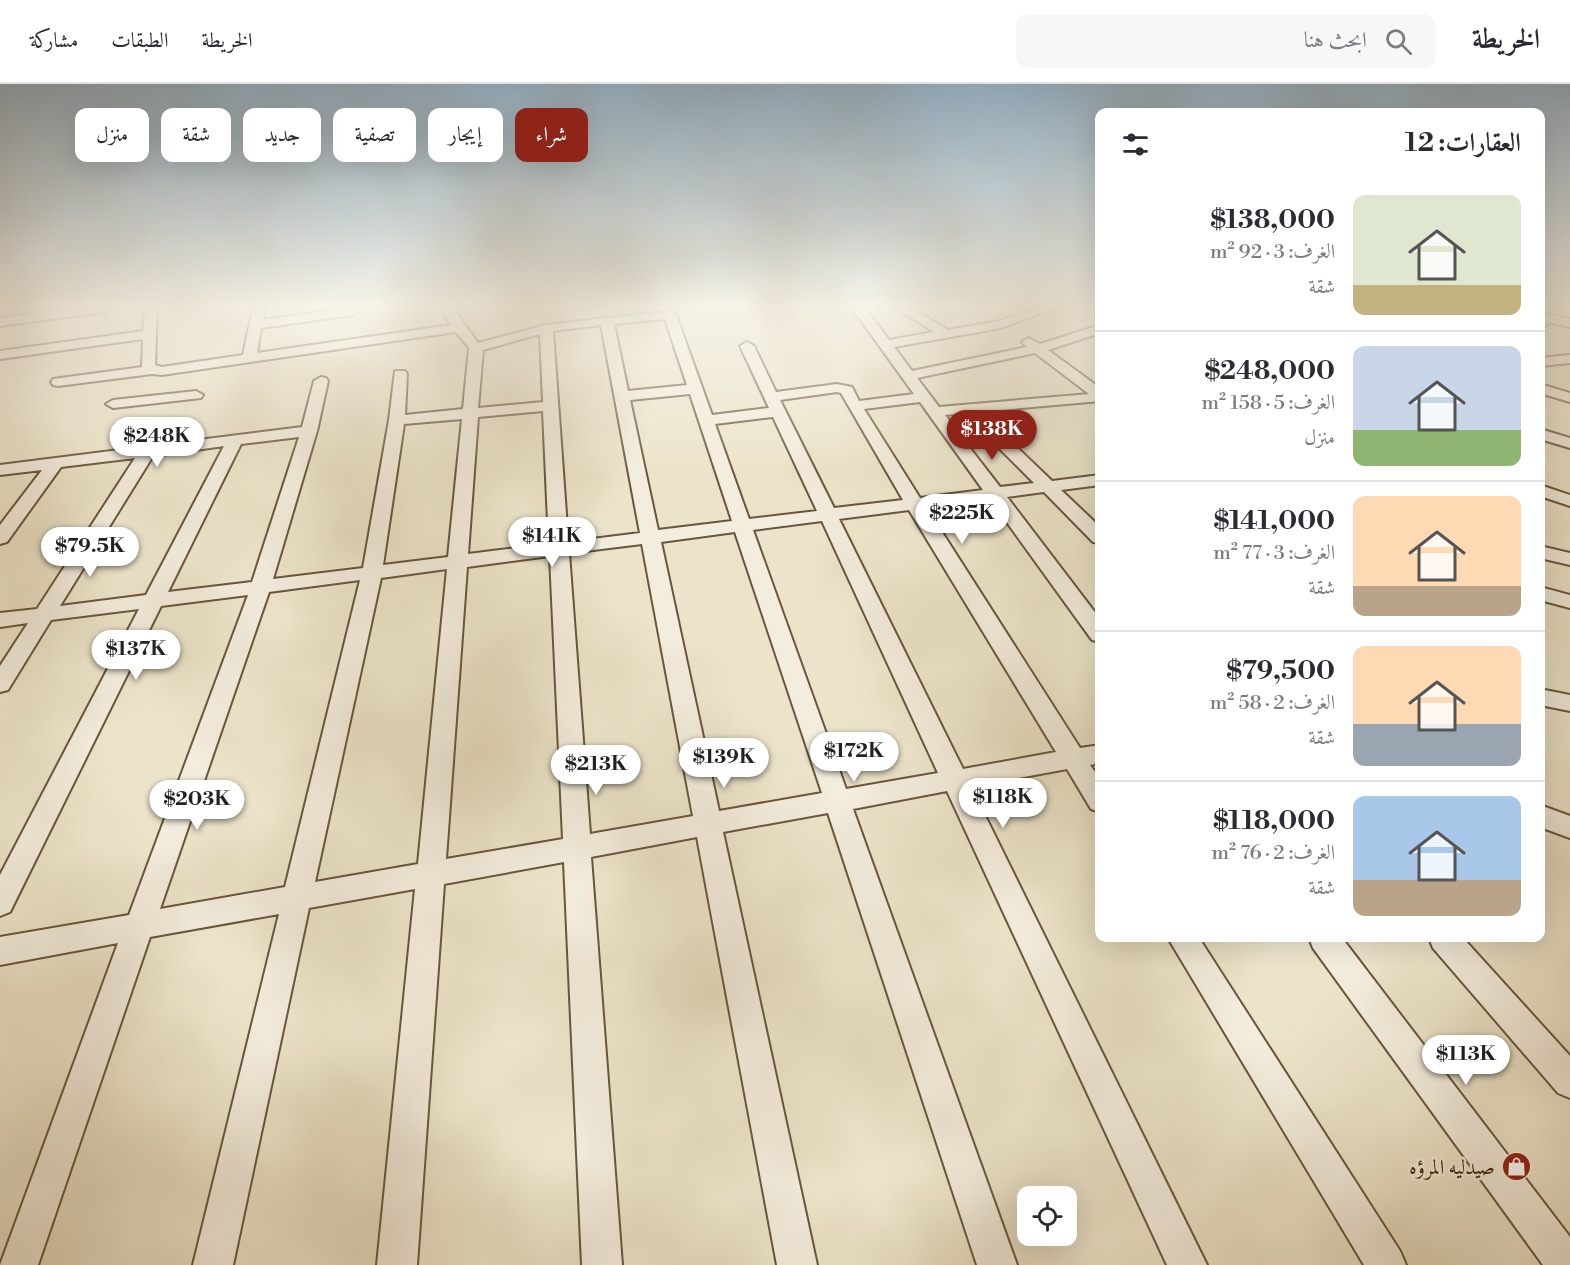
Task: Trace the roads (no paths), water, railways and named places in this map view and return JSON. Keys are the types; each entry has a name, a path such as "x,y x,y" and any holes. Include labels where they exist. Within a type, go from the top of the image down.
{"street":[{"path":"148,363 152,370"},
{"path":"58,382 215,363"},
{"path":"398,1265 475,363"},
{"path":"548,363 602,1265"},
{"path":"615,363 797,1265"},
{"path":"687,363 997,1265"},
{"path":"755,363 1187,1265"},
{"path":"898,363 1095,627"},
{"path":"908,376 968,363"},
{"path":"1058,363 1095,392"},
{"path":"171,398 189,367"},
{"path":"213,1265 372,572 398,420 400,374"},
{"path":"18,1265 261,586 309,431 321,381"},
{"path":"622,396 696,388"},
{"path":"707,420 837,388 847,390 854,406 1095,794"},
{"path":"1545,390 1570,398"},
{"path":"113,404 196,395"},
{"path":"934,412 1095,396"},
{"path":"854,406 923,397"},
{"path":"398,420 551,406"},
{"path":"0,470 309,431"},
{"path":"955,440 987,435 998,438 1050,486 1095,533"},
{"path":"1545,436 1570,443"},
{"path":"0,903 235,441"},
{"path":"0,684 147,452"},
{"path":"0,538 56,463"},
{"path":"0,620 1095,481"},
{"path":"1545,492 1570,501"},
{"path":"1545,553 1570,559"},
{"path":"1545,594 1570,602"},
{"path":"1545,698 1570,703"},
{"path":"0,951 1095,755"},
{"path":"1545,817 1570,827"},
{"path":"1185,942 1386,1265"},
{"path":"1327,942 1567,1265"},
{"path":"1448,942 1570,1081"}],"place":[{"name":"صيدليه المرؤه","path":"1516,1167"}]}
